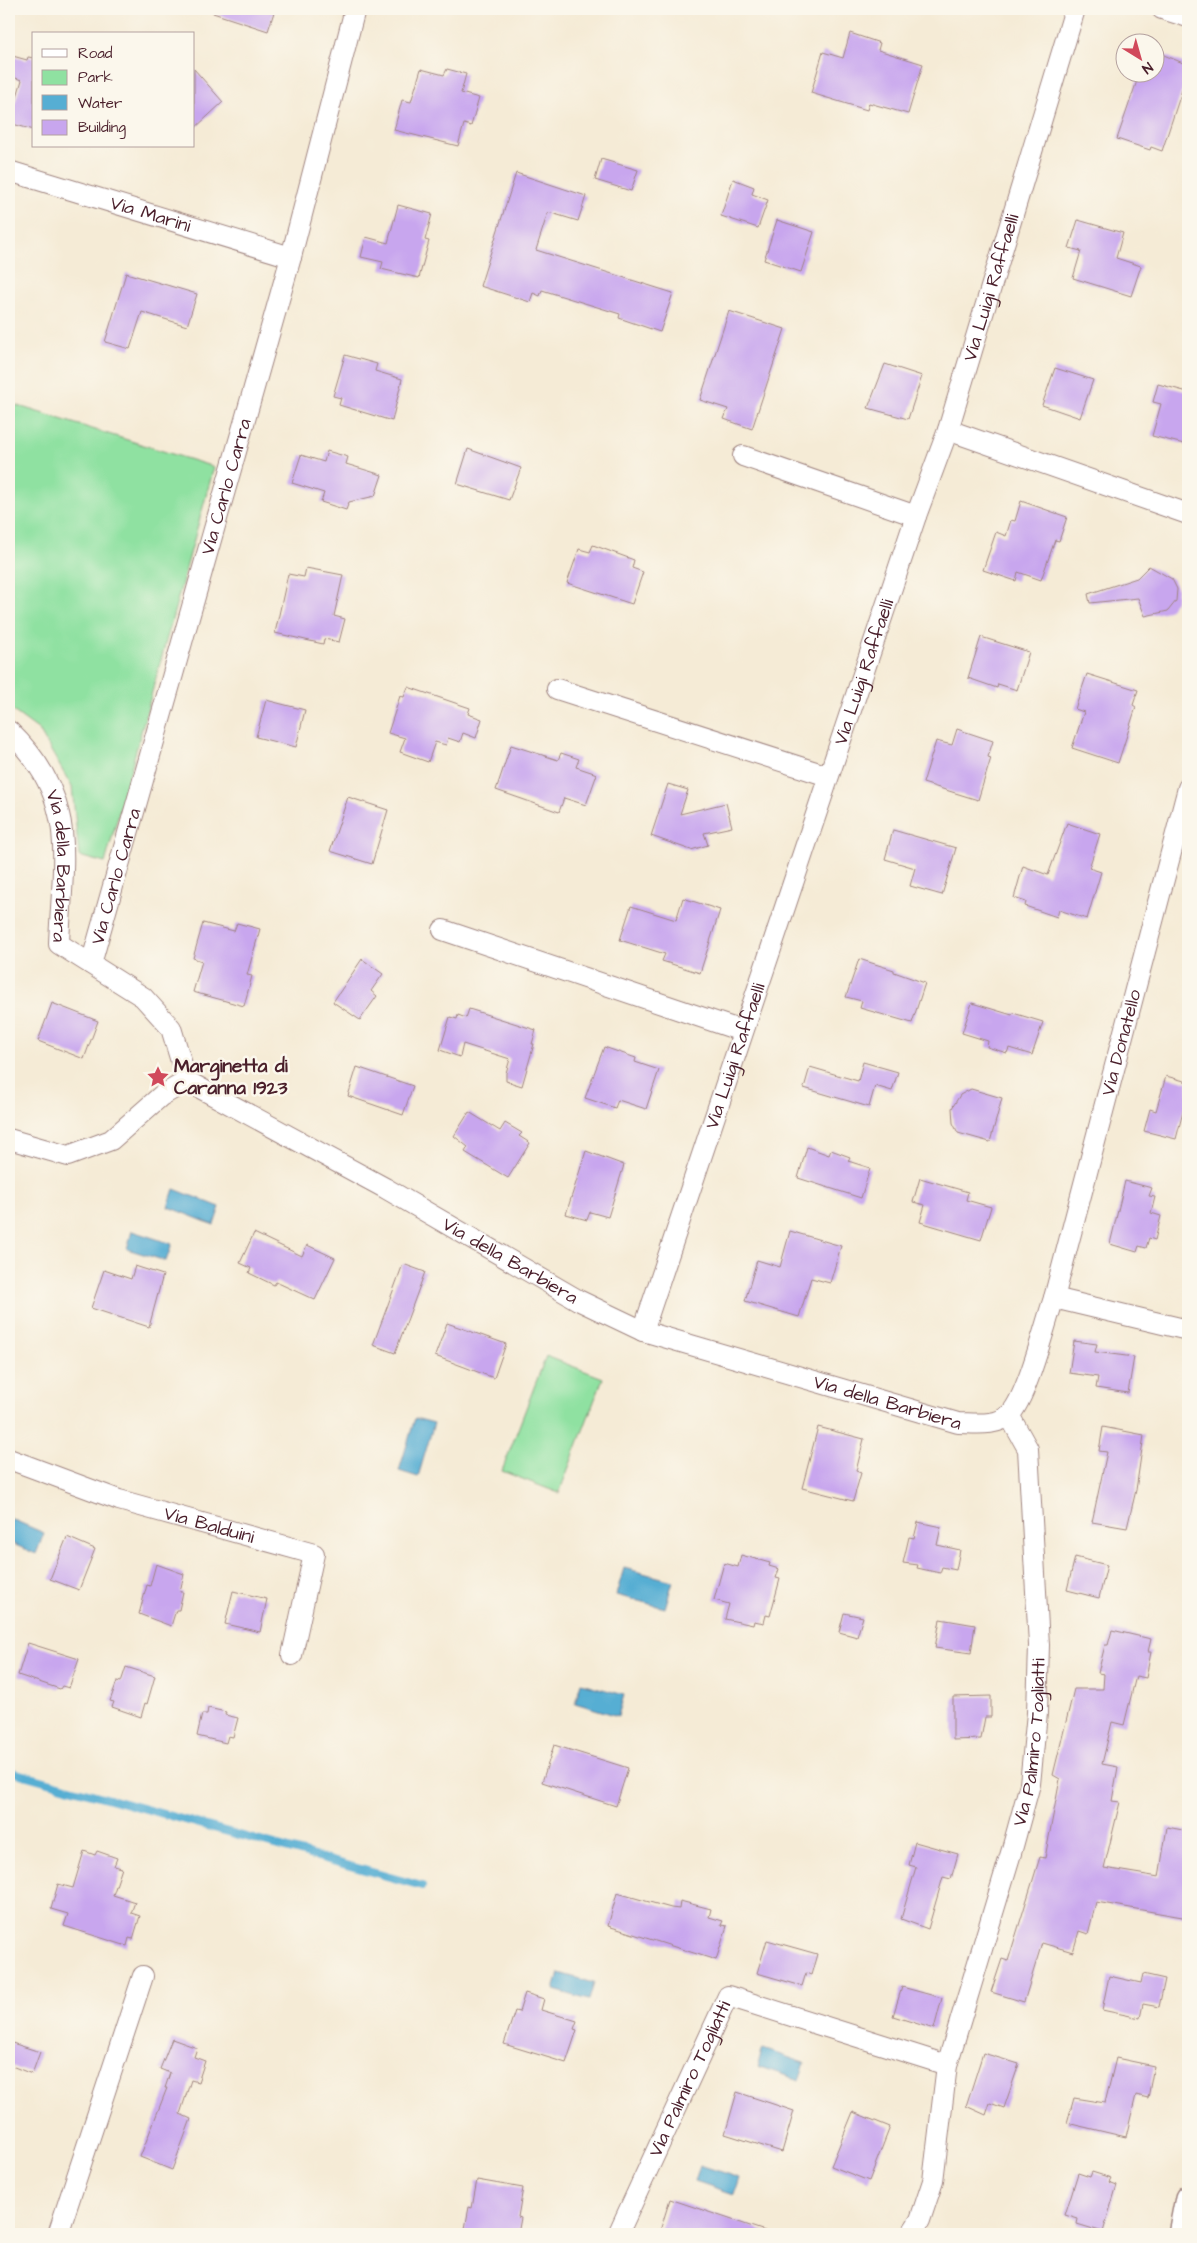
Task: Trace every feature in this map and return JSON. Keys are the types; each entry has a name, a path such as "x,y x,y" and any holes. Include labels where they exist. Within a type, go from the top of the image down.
{"street":[{"name":"Via Carlo Carra","path":"91,964 291,257 355,9"},
{"name":"Via Luigi Raffaelli","path":"643,1331 916,516 948,430 1076,9"},
{"path":"1162,9 1188,17"},
{"name":"Via Marini","path":"9,171 291,257"},
{"path":"948,430 1188,514"},
{"path":"743,456 916,516"},
{"path":"557,689 828,776"},
{"name":"Via della Barbiera","path":"9,730 24,745 52,789 60,816 62,849 59,944 143,998 171,1028 187,1081 384,1188 578,1300 643,1331 958,1423 990,1424 1009,1415"},
{"name":"Via Donatello","path":"1054,1298 1188,788"},
{"path":"443,930 742,1031"},
{"path":"9,1139 68,1156 111,1140 161,1096 187,1081"},
{"path":"1009,1415 1021,1398 1054,1298 1188,1330"},
{"name":"Via Palmiro Togliatti","path":"911,2234 920,2220 933,2181 947,2065 1030,1784 1037,1713 1039,1645 1028,1448 1009,1415"},
{"name":"Via Balduini","path":"9,1459 119,1500 314,1554 292,1655"},
{"path":"58,2234 143,1976"},
{"name":"Via Palmiro Togliatti","path":"618,2234 728,1996 947,2065"},
{"path":"1181,2234 1188,2198"}],"green space":[{"path":"9,403 214,467 105,863 79,856 72,787 39,730 9,708"},
{"path":"546,1356 603,1378 559,1493 502,1471"}],"water":[{"path":"174,1189 220,1207 214,1225 168,1207"},
{"path":"132,1231 172,1244 166,1261 127,1249"},
{"path":"415,1418 434,1423 418,1477 399,1471"},
{"path":"9,1518 44,1533 36,1554 9,1542"},
{"path":"624,1568 673,1581 665,1608 616,1595"},
{"path":"581,1683 624,1695 618,1716 575,1703"},
{"path":"559,1973 594,1983 589,2000 554,1990"},
{"path":"763,2049 805,2063 799,2080 757,2066"},
{"path":"700,2165 739,2178 734,2194 695,2181"}],"building":[{"path":"213,9 275,9 268,31 213,13"},
{"path":"850,33 880,43 878,50 923,64 908,114 869,103 867,110 811,93 823,52 843,58"},
{"path":"9,55 27,60 28,57 32,58 32,129 9,123 22,80 9,76"},
{"path":"1164,55 1188,65 1188,72 1162,151 1151,147 1150,150 1117,139 1137,82 1164,82"},
{"path":"421,69 444,75 447,69 466,74 461,93 479,98 471,126 464,124 458,146 394,130 402,100 411,102"},
{"path":"195,70 223,102 195,128"},
{"path":"601,159 638,170 631,191 595,180"},
{"path":"516,173 586,196 578,221 548,212 536,250 673,293 660,332 619,318 620,314 542,290 540,296 533,293 530,302 480,286"},
{"path":"733,179 754,187 752,194 768,200 758,228 721,216"},
{"path":"398,205 432,214 425,240 429,241 419,278 381,269 383,262 361,257 366,237 388,243"},
{"path":"777,220 814,232 801,272 764,260"},
{"path":"1078,220 1123,233 1116,258 1141,266 1131,296 1073,278 1081,251 1069,248"},
{"path":"126,273 197,294 187,326 142,312 130,349 105,342"},
{"path":"729,311 785,329 752,429 724,419 728,409 700,400"},
{"path":"345,355 377,364 375,371 402,379 392,421 339,405 341,398 333,396"},
{"path":"885,364 922,376 908,419 868,408"},
{"path":"1055,368 1093,380 1080,418 1042,405"},
{"path":"1158,384 1188,392 1188,445 1152,436 1161,404 1153,402"},
{"path":"468,449 521,468 509,500 457,484"},
{"path":"327,451 348,457 346,464 382,475 375,496 349,502 346,510 321,502 324,493 292,483 301,455 324,462"},
{"path":"1021,501 1067,517 1059,541 1055,540 1041,580 1018,572 1016,581 983,570 996,532 1006,536 1011,520 1015,521"},
{"path":"593,545 634,560 632,568 643,572 632,604 567,583 579,549 590,552"},
{"path":"1149,566 1172,579 1177,589 1176,601 1168,611 1145,616 1138,598 1090,603 1088,594 1137,578"},
{"path":"306,568 343,575 334,616 345,619 339,642 324,639 323,644 275,633 288,574 304,577"},
{"path":"981,637 1029,652 1017,690 998,684 997,688 968,678"},
{"path":"1087,674 1138,690 1133,705 1136,707 1118,763 1072,748 1084,712 1075,709"},
{"path":"408,687 470,708 468,714 482,719 476,738 463,733 460,742 448,738 446,745 435,742 428,762 400,752 405,738 388,733 400,696 404,697"},
{"path":"266,700 305,710 296,747 256,737"},
{"path":"957,729 993,741 988,757 991,758 978,800 923,783 936,741 952,745"},
{"path":"511,745 558,760 561,753 579,759 576,767 597,774 586,805 564,798 559,812 496,790"},
{"path":"668,784 688,790 680,814 726,803 732,827 704,833 708,845 691,850 651,836"},
{"path":"348,797 388,810 372,864 330,851"},
{"path":"1067,823 1100,834 1089,868 1101,872 1087,919 1059,910 1057,917 1025,906 1026,902 1014,898 1023,866 1048,875"},
{"path":"893,830 956,848 942,895 910,886 915,868 885,859"},
{"path":"683,898 720,910 700,973 662,961 665,954 620,940 631,906 676,920"},
{"path":"203,923 234,931 237,923 260,929 247,975 252,976 244,1006 193,992 202,961 193,958"},
{"path":"362,959 383,974 371,991 377,996 360,1020 333,1002"},
{"path":"859,959 894,970 894,972 925,983 912,1023 860,1008 862,1001 846,997"},
{"path":"52,1003 98,1021 84,1059 38,1041"},
{"path":"972,1003 1043,1022 1032,1055 1009,1048 1007,1053 987,1047 988,1041 962,1033"},
{"path":"469,1009 536,1030 522,1086 506,1081 510,1059 463,1044 460,1057 440,1050 450,1017 457,1019 458,1015 466,1018"},
{"path":"604,1047 636,1058 635,1062 659,1070 646,1109 618,1100 615,1108 585,1098"},
{"path":"863,1062 898,1072 892,1091 875,1086 869,1107 804,1088 810,1067 858,1081"},
{"path":"357,1067 413,1086 403,1115 348,1096"},
{"path":"1166,1076 1188,1082 1188,1109 1184,1108 1176,1139 1144,1131 1150,1109 1156,1111"},
{"path":"971,1089 1002,1098 990,1142 958,1133 953,1123 952,1108 960,1095"},
{"path":"469,1112 500,1131 505,1123 522,1133 519,1136 530,1143 508,1178 465,1152 468,1147 454,1136"},
{"path":"807,1147 829,1155 831,1150 850,1157 848,1161 870,1168 861,1198 798,1178"},
{"path":"586,1151 624,1165 608,1217 590,1212 587,1220 566,1214"},
{"path":"920,1178 968,1192 966,1200 991,1207 981,1240 920,1222 925,1205 913,1202"},
{"path":"1125,1181 1152,1188 1149,1196 1155,1197 1151,1213 1161,1216 1155,1240 1149,1238 1146,1248 1139,1246 1137,1252 1110,1244"},
{"path":"790,1231 841,1246 830,1283 811,1278 799,1317 745,1301 757,1260 780,1267"},
{"path":"254,1233 302,1256 307,1245 335,1258 315,1300 276,1282 274,1285 249,1273 251,1268 240,1263"},
{"path":"403,1264 425,1272 395,1353 373,1345"},
{"path":"135,1266 163,1275 149,1327 91,1308 104,1270 131,1279"},
{"path":"447,1323 506,1344 494,1378 435,1356"},
{"path":"1074,1341 1097,1344 1095,1352 1134,1357 1128,1393 1096,1388 1098,1377 1069,1373"},
{"path":"818,1427 864,1439 856,1471 861,1473 853,1501 802,1488"},
{"path":"1103,1427 1144,1435 1136,1490 1127,1528 1092,1522 1107,1452 1099,1451"},
{"path":"918,1522 941,1527 937,1545 960,1550 956,1570 942,1567 940,1573 917,1568 918,1565 903,1563 909,1537 914,1538"},
{"path":"67,1537 95,1549 79,1590 50,1579"},
{"path":"741,1555 770,1563 769,1566 779,1569 776,1578 780,1579 770,1616 766,1615 764,1623 754,1621 753,1625 725,1619 729,1604 714,1600 724,1563 738,1567"},
{"path":"1075,1557 1107,1565 1099,1598 1067,1590"},
{"path":"156,1564 184,1574 179,1610 176,1610 171,1626 139,1614 147,1585 150,1586"},
{"path":"233,1591 267,1599 260,1632 225,1624"},
{"path":"844,1613 863,1617 857,1637 839,1632"},
{"path":"940,1619 975,1625 971,1653 935,1648"},
{"path":"1112,1630 1151,1639 1148,1652 1151,1652 1146,1678 1136,1676 1124,1725 1112,1722 1102,1764 1118,1767 1112,1801 1120,1802 1104,1868 1159,1877 1167,1827 1188,1831 1188,1918 1096,1902 1088,1934 1079,1931 1073,1952 1042,1943 1024,2002 991,1992 1002,1959 1008,1961 1040,1857 1045,1858 1060,1779 1053,1775 1074,1689 1103,1689 1104,1674 1098,1673 1105,1645 1108,1645"},
{"path":"28,1643 79,1659 69,1688 62,1686 60,1689 18,1675"},
{"path":"126,1667 155,1676 141,1717 112,1707 114,1702 110,1701 117,1681 121,1682"},
{"path":"991,1696 991,1717 985,1717 981,1739 953,1740 953,1697"},
{"path":"208,1708 226,1712 225,1715 238,1718 233,1737 228,1736 226,1743 197,1736 202,1714 207,1714"},
{"path":"554,1745 628,1768 616,1806 542,1782"},
{"path":"915,1842 958,1854 951,1879 943,1877 928,1929 901,1919 916,1867 909,1865"},
{"path":"84,1851 95,1855 97,1851 117,1858 114,1866 122,1868 113,1895 135,1902 131,1913 140,1916 133,1939 129,1938 127,1946 64,1926 68,1914 51,1909 58,1884 73,1888"},
{"path":"617,1893 671,1908 679,1909 680,1901 711,1909 709,1917 723,1921 721,1925 727,1926 716,1960 608,1926"},
{"path":"767,1940 817,1954 811,1975 806,1973 802,1986 757,1973"},
{"path":"1143,1974 1165,1979 1159,2007 1143,2004 1140,2018 1102,2010 1109,1976 1141,1983"},
{"path":"902,1987 942,1998 934,2029 893,2016"},
{"path":"525,1993 544,1999 541,2010 577,2021 574,2029 577,2030 566,2063 504,2044 515,2011 519,2012"},
{"path":"172,2039 197,2048 194,2057 205,2061 198,2082 191,2080 180,2114 191,2119 172,2170 140,2157 167,2088 165,2088 170,2073 160,2069"},
{"path":"9,2042 40,2052 32,2074 9,2065"},
{"path":"983,2053 1019,2064 1004,2108 990,2103 986,2115 966,2106"},
{"path":"1116,2058 1154,2066 1148,2098 1136,2095 1126,2137 1067,2123 1074,2098 1105,2103"},
{"path":"737,2092 794,2111 782,2152 725,2134"},
{"path":"853,2112 890,2127 869,2181 831,2166"},
{"path":"1092,2172 1111,2178 1109,2182 1117,2185 1103,2232 1077,2224 1078,2219 1065,2215 1078,2173 1090,2177"},
{"path":"477,2180 523,2188 518,2217 521,2218 518,2234 464,2234 469,2207 472,2208"},
{"path":"670,2199 765,2231 764,2234 659,2234"}],"waterway":[{"path":"9,1771 422,1886"}],"place":[{"name":"Marginetta di Caranna 1923","path":"158,1077"}]}
